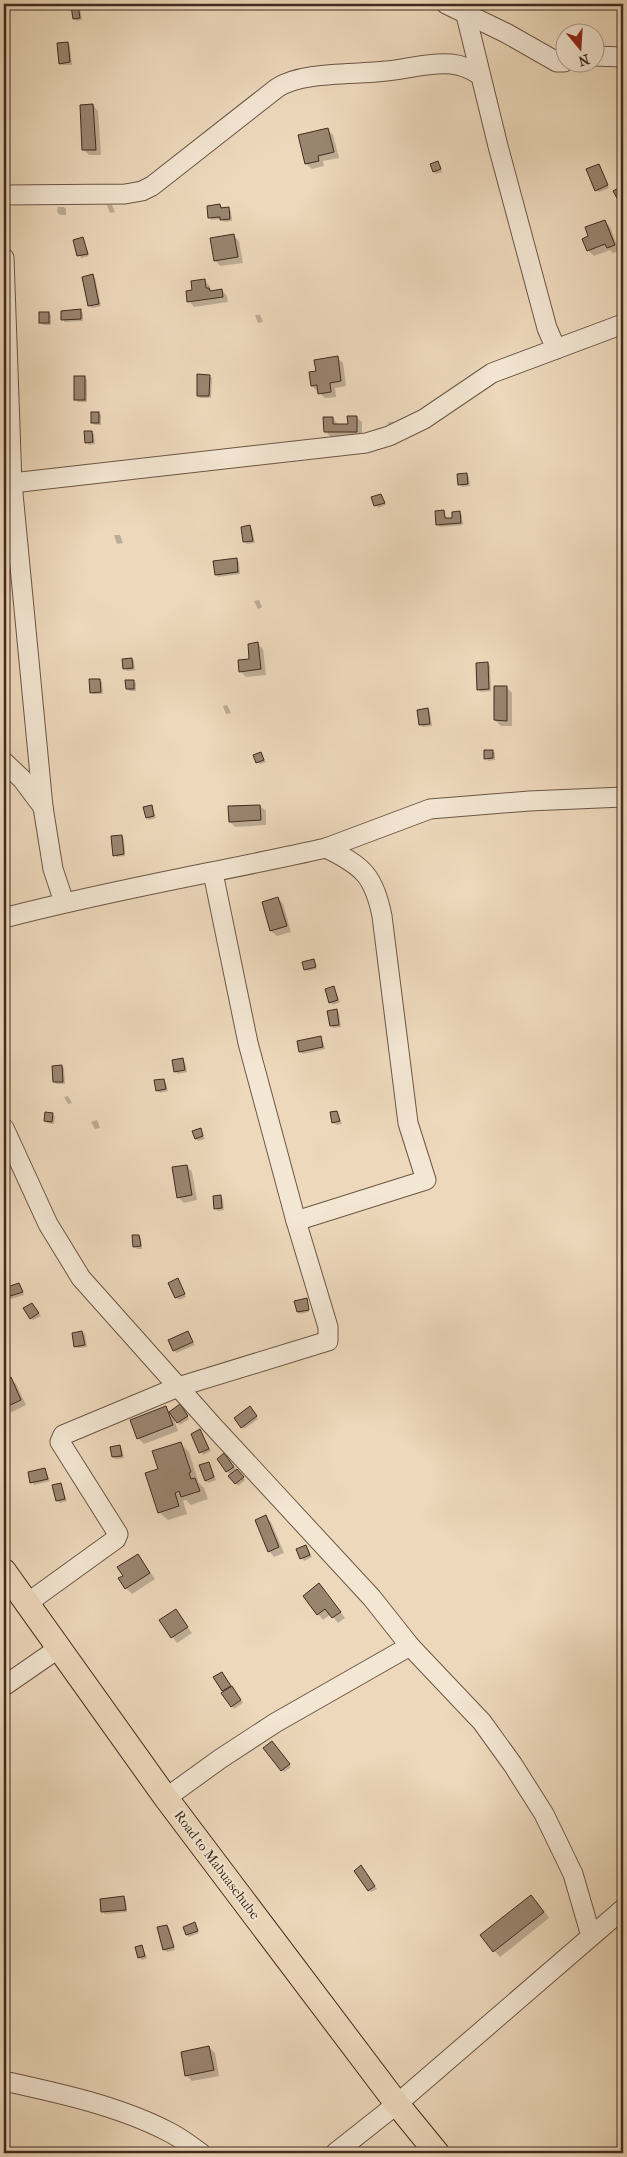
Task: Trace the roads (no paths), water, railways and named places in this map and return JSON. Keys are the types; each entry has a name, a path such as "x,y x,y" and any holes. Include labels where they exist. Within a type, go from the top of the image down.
{"main road":[{"name":"Road to Mabuasehube","path":"4,1571 166,1798 397,2104 437,2153"}],"street":[{"path":"446,4 465,11 554,60"},
{"path":"465,11 480,75 543,311 556,349"},
{"path":"604,55 623,57"},
{"path":"4,195 125,194 142,191 152,186 202,148 277,88 284,83 299,78 387,71 439,63 468,68 480,75"},
{"path":"4,258 12,482 43,807 53,869 64,902"},
{"path":"12,482 366,443 389,436 424,419 492,373 623,324"},
{"path":"602,331 623,338"},
{"path":"4,762 22,779 43,807"},
{"path":"4,918 64,902 213,873 326,848 430,809 529,801 623,797"},
{"path":"296,1221 426,1180 408,1123 382,916 376,889 360,868 326,848"},
{"path":"26,1604 116,1539 118,1534 60,1442 63,1436 178,1387 328,1341 328,1327 296,1221 248,1043 213,873"},
{"path":"4,1128 48,1224 81,1278 289,1510 372,1598 410,1646 482,1722 544,1814 573,1874 592,1936"},
{"path":"166,1798 220,1759 275,1723 410,1646"},
{"path":"4,1686 59,1648"},
{"path":"335,2153 397,2104 623,1909"},
{"path":"4,2082 98,2104 138,2118 171,2133 202,2153"}]}
